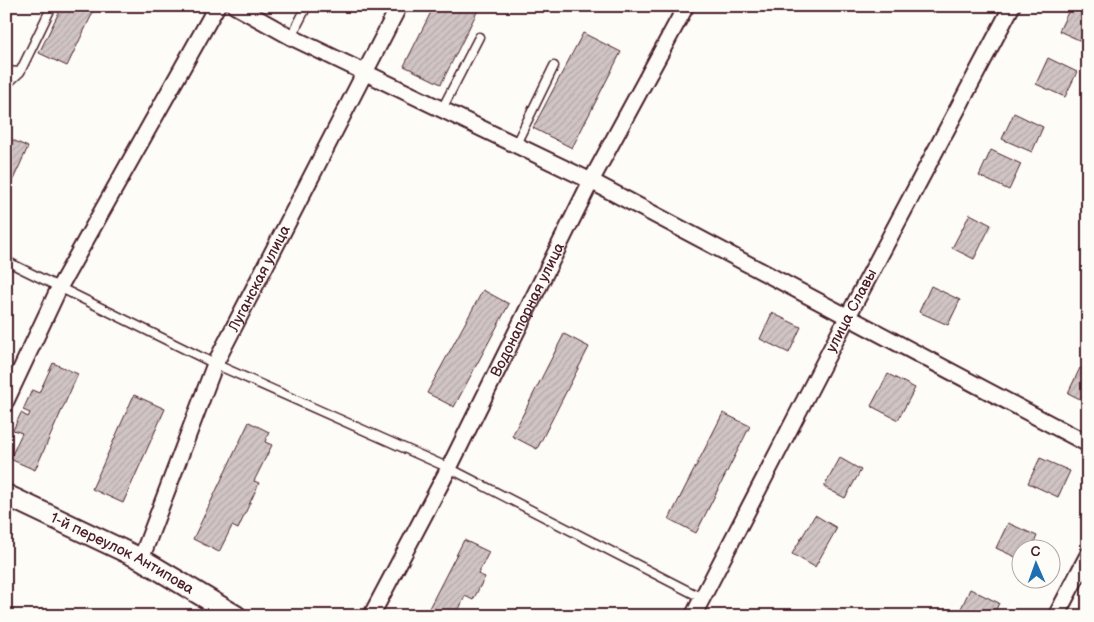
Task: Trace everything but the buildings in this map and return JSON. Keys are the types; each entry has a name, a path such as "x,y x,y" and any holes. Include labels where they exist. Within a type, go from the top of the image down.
{"main road":[{"name":"1-й переулок Антипова","path":"6,495 141,559 236,616"}],"street":[{"path":"6,401 60,286 217,6"},
{"path":"235,6 291,37 591,181 1088,444"},
{"name":"Луганская улица","path":"141,559 215,364 367,72 399,6"},
{"name":"Водонапорная улица","path":"371,616 449,468 591,181 686,6"},
{"name":"улица Славы","path":"693,616 847,318 1012,6"},
{"path":"1056,616 1088,555"}],"lane":[{"path":"6,85 20,72 52,6"},
{"path":"291,37 307,6"},
{"path":"442,109 479,37"},
{"path":"516,144 554,66"},
{"path":"6,71 20,72"},
{"path":"6,261 215,364 449,468 702,598"}]}
